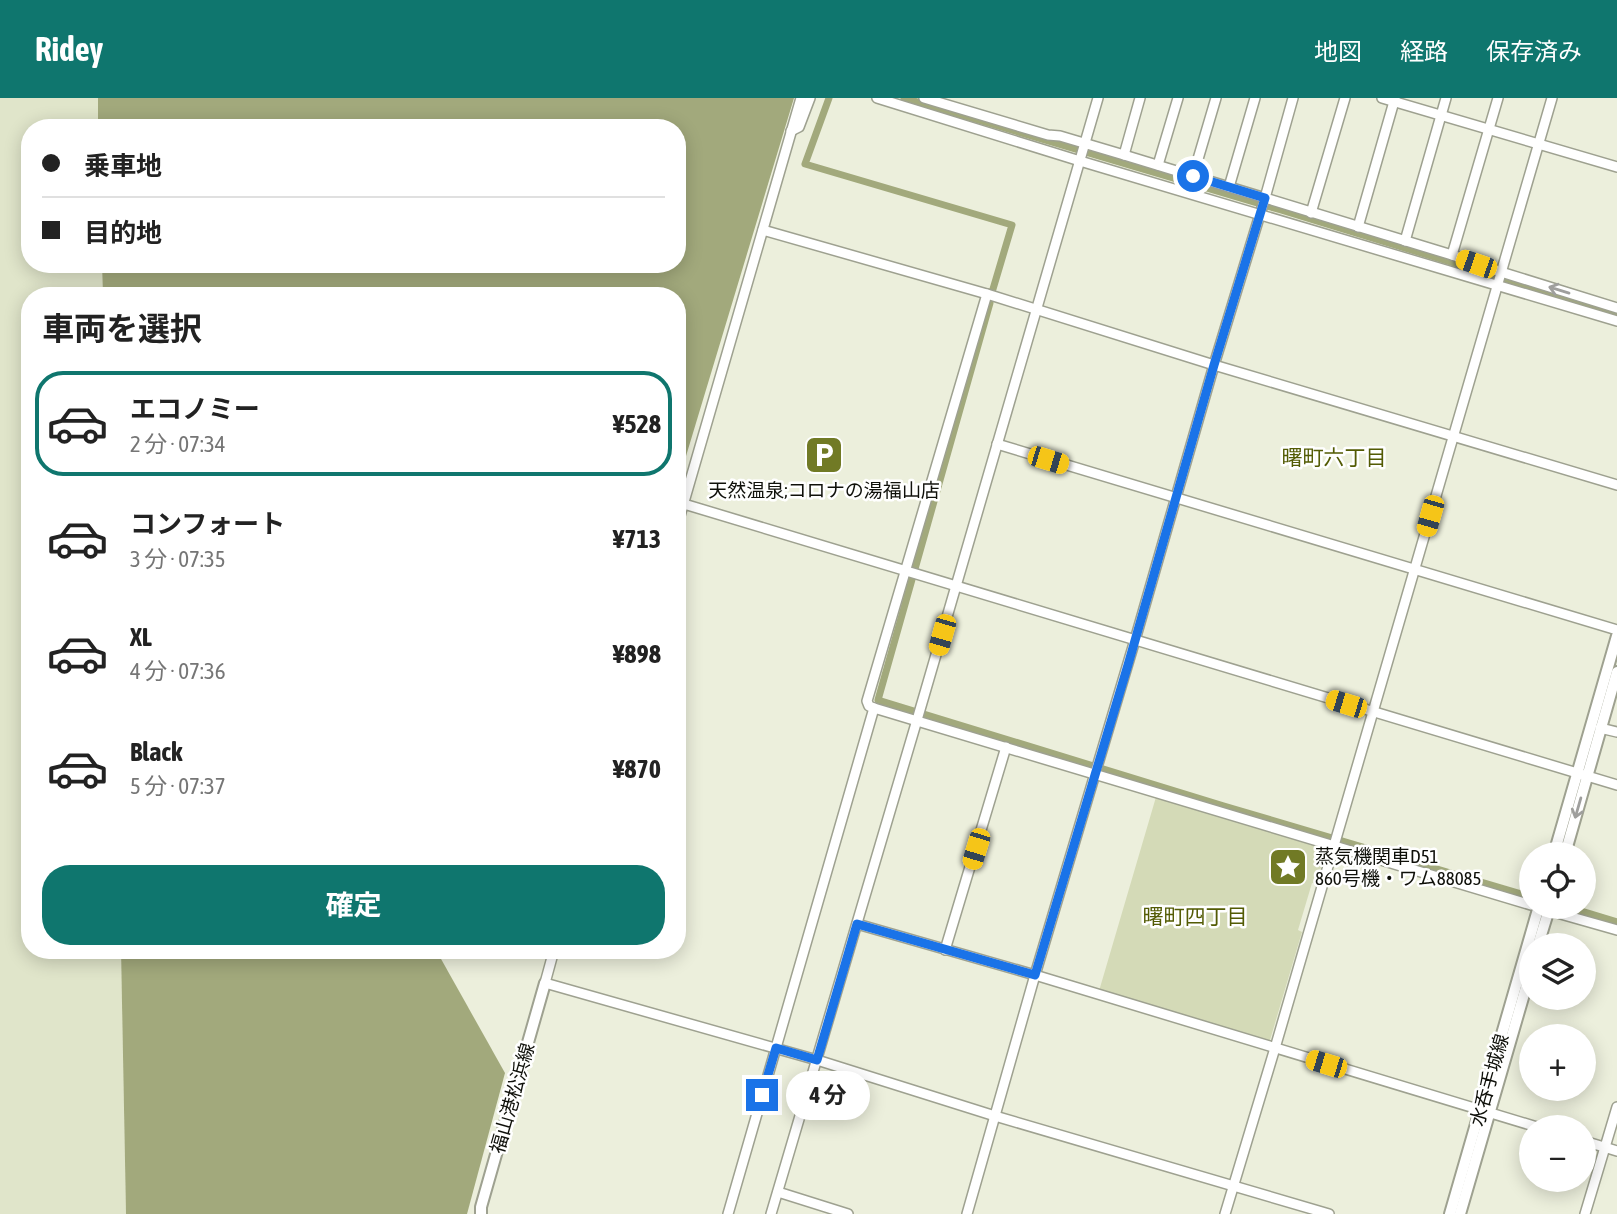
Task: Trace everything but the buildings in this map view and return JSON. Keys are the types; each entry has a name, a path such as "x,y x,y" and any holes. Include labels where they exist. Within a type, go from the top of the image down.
{"main road":[{"path":"1568,842 1617,636"},
{"path":"1558,842 1600,728 1617,672"},
{"name":"水呑手城線","path":"1460,1214 1537,919"},
{"name":"福山港松浜線","path":"481,1214 545,983"},
{"name":"水呑手城線","path":"1450,1214 1519,1007"}],"street":[{"path":"686,497 801,98"},
{"path":"791,131 799,127 810,98"},
{"path":"877,98 1083,152 1499,278 1617,308"},
{"path":"924,98 1048,135 1060,136 1083,152 1124,155 1229,187 1263,206 1311,213 1452,255 1499,278 1617,321"},
{"path":"771,1214 1098,98"},
{"path":"1124,155 1140,98"},
{"path":"1158,165 1178,98"},
{"path":"1193,176 1216,98"},
{"path":"1229,187 1255,98"},
{"path":"967,1214 1293,98"},
{"path":"1311,213 1345,98"},
{"path":"1382,98 1617,167"},
{"path":"1405,242 1446,98"},
{"path":"1452,255 1498,98"},
{"path":"1225,1214 1552,98"},
{"path":"1358,227 1394,100"},
{"path":"763,230 987,294 1617,485"},
{"path":"987,294 867,701 869,706 919,715 1006,747 1097,769 1519,900"},
{"path":"996,444 1617,630"},
{"path":"686,505 1617,785"},
{"path":"728,1214 874,708"},
{"path":"1600,728 1617,732"},
{"path":"946,950 1006,747"},
{"path":"1580,919 1617,930"},
{"path":"857,924 1519,1121"},
{"path":"552,959 545,983 817,1060 995,1116 1329,1214"},
{"path":"1585,1214 1617,1107"},
{"path":"1596,1144 1617,1151"},
{"path":"778,1192 848,1214"}],"shaded area":[{"path":"0,98 98,98 98,119 21,119 21,273 102,273 103,287 21,287 21,959 121,959 126,1214 0,1214"},
{"path":"98,98 794,98 686,456 686,287 103,287 102,273 686,273 686,119 98,119"},
{"path":"1156,797 1325,847 1316,884 1312,883 1298,930 1302,932 1268,1042 1099,991"},
{"path":"121,959 441,959 505,1073 467,1214 126,1214"}],"waterway":[{"path":"829,98 805,164 1012,225 993,289"},
{"path":"904,98 1617,313"},
{"path":"990,303 878,700 1519,893"},
{"path":"1596,916 1617,922"}],"place":[{"name":"天然温泉;コロナの湯福山店","path":"824,455"},
{"name":"蒸気機関車D51 860号機・ワム88085","path":"1288,867"}],"district":[{"name":"曙町六丁目","path":"1334,458"},
{"name":"曙町四丁目","path":"1195,917"}],"route":[{"path":"762,1095 776,1048 817,1060 857,924 1035,975 1265,198 1193,176"}]}
